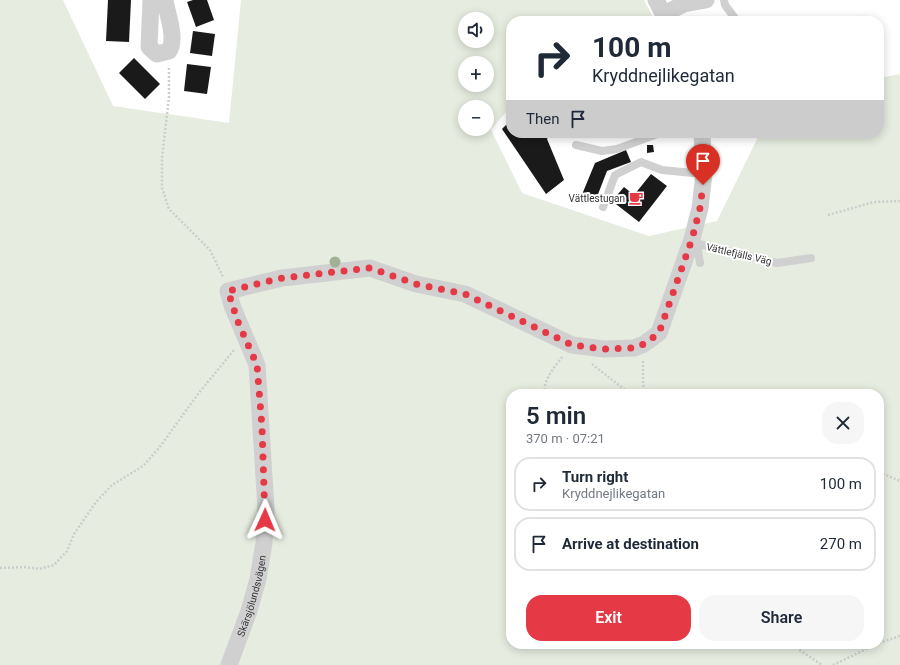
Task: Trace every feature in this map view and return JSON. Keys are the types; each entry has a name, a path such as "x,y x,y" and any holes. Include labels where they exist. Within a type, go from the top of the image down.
{"street":[{"path":"151,0 149,47 157,54 169,51 171,47 170,26 165,0"},
{"path":"662,12 684,4 706,0"},
{"path":"228,291 282,278 370,268 416,284 465,294 572,345 604,349 634,348 644,344 659,333 696,242 704,174 702,138"},
{"name":"Skärsjölundsvägen","path":"228,291 243,337 257,365 266,509 264,543 258,579 249,611 229,665"}],"lane":[{"path":"724,0 725,5 733,16"},
{"path":"576,145 602,150 617,149 647,138"},
{"path":"604,207 614,175 641,162 662,170 704,174"},
{"path":"696,242 700,263"},
{"name":"Vättlefjälls Väg","path":"696,242 777,263 811,258"}],"path":[{"path":"171,47 162,188 169,209 210,250 218,262 228,291"},
{"path":"828,215 874,202 900,201"},
{"path":"0,568 25,567 40,569 54,565 68,551 74,534 96,502 112,485 143,466 160,448 198,394 233,353 243,337"},
{"path":"644,344 643,385 644,389"},
{"path":"543,389 553,369 572,345 598,369 624,389"},
{"path":"884,474 900,481"},
{"path":"884,642 900,636"},
{"path":"798,649 822,665"},
{"path":"833,665 867,649"}],"shaded area":[{"path":"0,0 63,0 113,106 229,123 241,0 644,0 652,16 506,16 506,112 494,126 494,100 458,100 458,136 494,136 522,193 649,236 717,221 758,138 884,138 884,77 900,74 900,665 0,665"}],"building":[{"path":"108,0 131,0 129,42 106,41"},
{"path":"193,0 207,0 214,20 196,27 187,2"},
{"path":"193,31 215,34 212,56 190,53"},
{"path":"134,58 160,84 145,99 119,73"},
{"path":"187,64 211,67 207,94 184,91"},
{"path":"506,125 506,135 502,129"},
{"path":"508,138 548,138 564,180 546,194"},
{"path":"647,145 653,145 654,152 647,153"},
{"path":"626,150 631,162 607,171 595,202 581,197 595,163"},
{"name":"Vättlestugan","path":"651,174 667,186 639,222 612,201 624,187 634,195"}],"place":[{"name":"Vättlestugan","path":"636,198"}],"route":[{"path":"265,520 266,509 262,427 257,365 243,337 228,291 282,278 370,268 416,284 465,294 572,345 604,349 634,348 644,344 659,333 692,239 700,208 703,185"}]}
